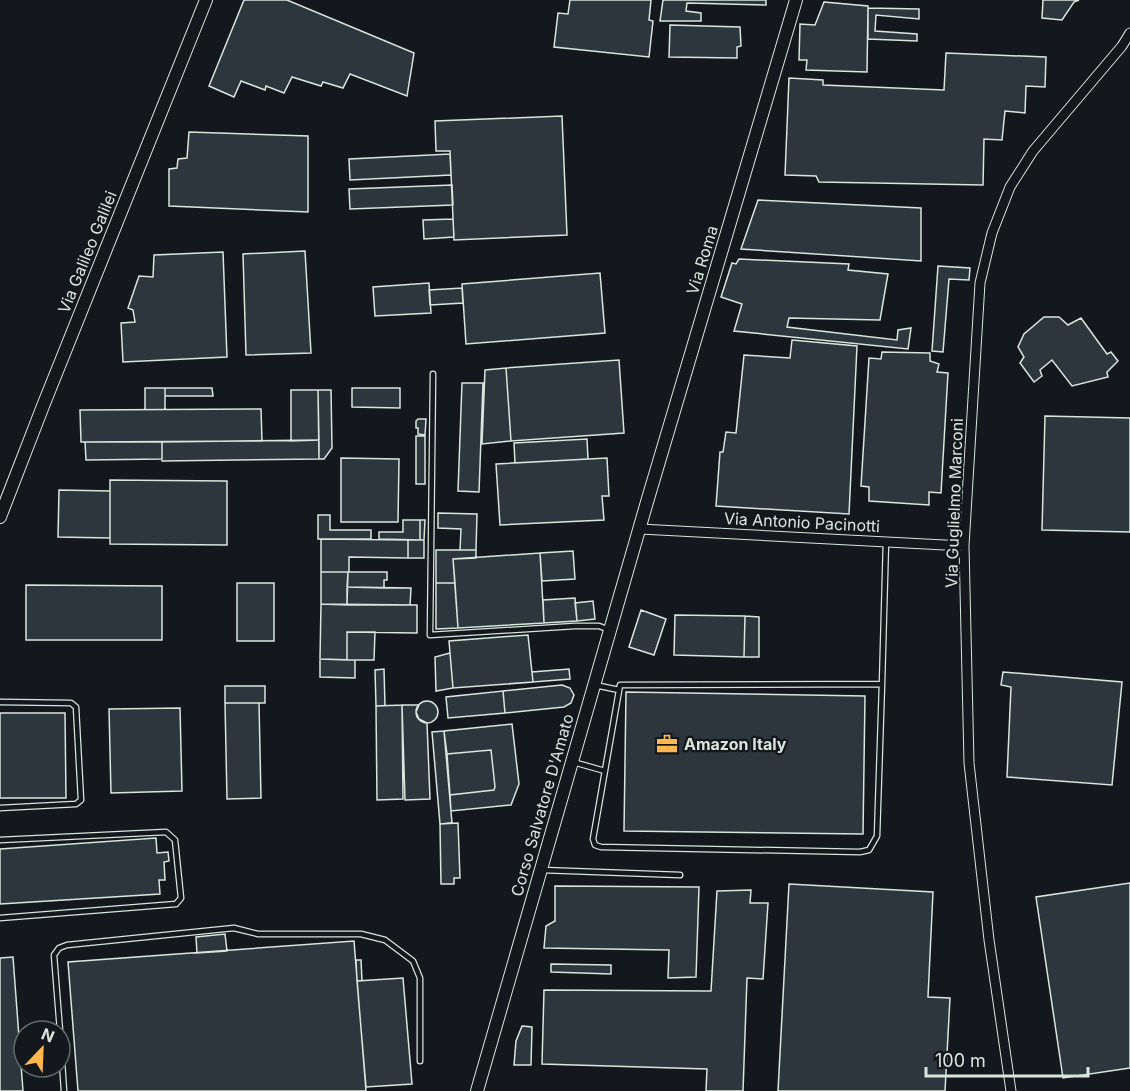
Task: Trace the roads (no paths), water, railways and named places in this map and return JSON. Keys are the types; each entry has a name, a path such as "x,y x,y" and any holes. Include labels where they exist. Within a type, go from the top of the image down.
{"street":[{"name":"Via Galileo Galilei","path":"0,517 206,0"},
{"name":"Via Roma","path":"640,529 796,0"},
{"name":"Via Guglielmo Marconi","path":"1011,1091 989,940 969,763 964,546 980,283 992,233 1010,187 1033,151 1122,46 1130,33"},
{"name":"Via Antonio Pacinotti","path":"640,529 964,546"},
{"name":"Corso Salvatore D'Amato","path":"477,1091 640,529"}],"lane":[{"path":"433,374 430,635 575,626 599,626 610,630"},
{"path":"882,684 620,685 593,839 595,845 601,847 860,852 869,850 877,836 882,684 886,541"},
{"path":"594,685 619,690"},
{"path":"0,702 71,703 76,707 81,800 76,804 0,808"},
{"path":"571,762 605,771"},
{"path":"0,840 166,832 175,840 181,898 176,904 0,918"},
{"path":"540,870 680,875"},
{"path":"59,1019 54,955 58,948 67,945 234,928 258,934 361,934 385,940 413,961 420,978 420,1061"}],"place":[{"name":"Amazon Italy","path":"667,744"}]}
